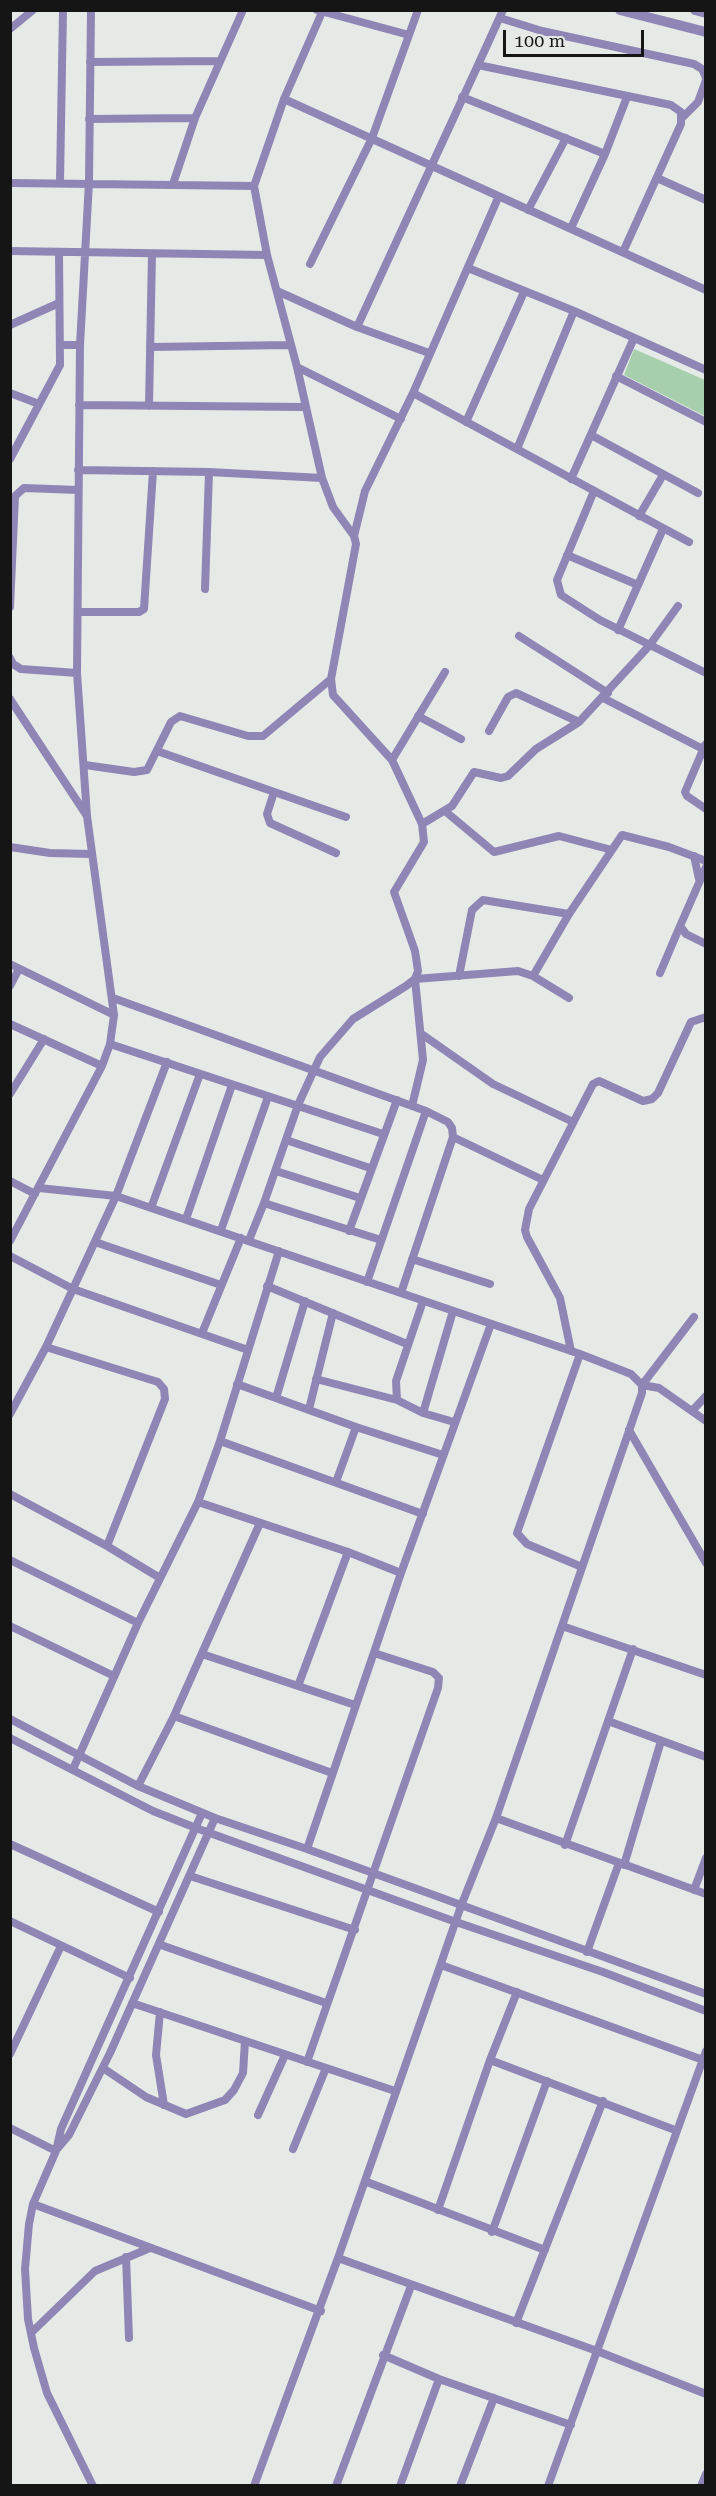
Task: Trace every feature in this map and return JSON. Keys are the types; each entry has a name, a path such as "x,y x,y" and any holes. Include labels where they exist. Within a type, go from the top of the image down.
{"street":[{"path":"10,29 33,10"},
{"path":"62,182 63,10"},
{"path":"10,1241 102,1066 110,1044 114,1015 114,998 91,854 77,673 79,405 77,345 86,253 89,182 91,10"},
{"path":"173,184 195,118 243,10"},
{"path":"310,264 372,138 418,10"},
{"path":"620,10 705,32"},
{"path":"695,10 705,13"},
{"path":"354,536 333,507 322,478 297,367 267,255 254,186 284,99 320,11 409,35"},
{"path":"357,327 502,14 542,32 694,64 702,69 705,79 698,102 683,117 623,252"},
{"path":"90,62 220,61"},
{"path":"478,65 671,105 681,112 683,117"},
{"path":"462,97 605,154"},
{"path":"571,228 605,154 627,97"},
{"path":"284,99 705,290"},
{"path":"89,119 195,118"},
{"path":"528,210 566,138"},
{"path":"657,178 705,200"},
{"path":"10,183 89,182 254,186"},
{"path":"412,1106 422,1072 423,1035 415,979 418,971 416,951 394,892 424,842 422,824 392,760 338,703 333,695 331,679 356,555 354,536 365,491 414,393 429,353 498,198"},
{"path":"10,251 267,255"},
{"path":"10,459 60,365 61,253"},
{"path":"149,406 152,254"},
{"path":"468,268 574,311 705,370"},
{"path":"277,291 357,327 429,353"},
{"path":"466,422 524,292"},
{"path":"10,325 59,303"},
{"path":"517,449 574,311"},
{"path":"571,479 634,338"},
{"path":"61,345 77,345"},
{"path":"150,347 290,345"},
{"path":"297,367 401,419"},
{"path":"616,376 705,422"},
{"path":"10,393 39,404"},
{"path":"414,393 663,530 689,542"},
{"path":"79,405 305,407"},
{"path":"591,435 698,494"},
{"path":"78,470 209,472 322,478"},
{"path":"79,612 139,612 144,609 153,471"},
{"path":"205,590 209,472"},
{"path":"639,516 663,475"},
{"path":"10,607 12,512 15,496 21,489 78,490"},
{"path":"594,491 557,580 561,595 618,630 705,673"},
{"path":"618,630 663,530"},
{"path":"567,555 638,585"},
{"path":"422,824 445,811 458,799 474,772 501,778 507,776 536,749 579,722 649,646 678,606"},
{"path":"519,636 605,696 704,746 685,792 705,809"},
{"path":"10,658 12,664 21,669 77,673"},
{"path":"392,760 445,672"},
{"path":"85,765 142,772 151,765 171,722 180,716 248,736 263,736 331,679"},
{"path":"489,731 508,697 516,693 579,722"},
{"path":"10,699 87,816"},
{"path":"418,716 461,739"},
{"path":"157,751 346,817"},
{"path":"274,792 267,814 270,823 336,853"},
{"path":"445,811 494,852 559,836 612,850"},
{"path":"533,976 569,914 622,835 669,847 705,861"},
{"path":"10,847 50,853 91,854"},
{"path":"694,856 699,879"},
{"path":"660,973 705,867"},
{"path":"459,976 472,910 483,900 569,914"},
{"path":"680,926 686,934 705,944"},
{"path":"10,964 114,1015"},
{"path":"10,986 19,969"},
{"path":"202,1333 222,1286 264,1203 298,1105 313,1071 330,1044 353,1019 415,979 506,970 533,976 569,998"},
{"path":"114,998 397,1100 448,1122 452,1128 453,1137 401,1293"},
{"path":"582,1567 527,1544 517,1533 576,1352 561,1298 525,1230 529,1209 586,1093 593,1084 599,1081 644,1101 652,1099 658,1093 691,1022 705,1017"},
{"path":"10,1024 102,1066"},
{"path":"423,1035 493,1084 572,1121"},
{"path":"10,1094 44,1039"},
{"path":"110,1044 383,1134"},
{"path":"10,1414 46,1347 116,1196 167,1062"},
{"path":"151,1208 200,1074"},
{"path":"186,1219 232,1085"},
{"path":"221,1230 268,1096"},
{"path":"349,1231 370,1168 397,1100"},
{"path":"368,1282 426,1111"},
{"path":"453,1137 543,1180"},
{"path":"286,1140 370,1168"},
{"path":"276,1171 360,1198"},
{"path":"10,1181 37,1191 116,1196 576,1352 631,1374 642,1385 659,1388 705,1421"},
{"path":"264,1203 381,1240"},
{"path":"95,1242 222,1286"},
{"path":"73,1769 138,1623 198,1502 220,1441 279,1251"},
{"path":"10,1256 73,1289 248,1350"},
{"path":"412,1259 490,1284"},
{"path":"267,1286 407,1344"},
{"path":"397,1400 396,1381 423,1300"},
{"path":"276,1398 305,1301"},
{"path":"423,1413 453,1311"},
{"path":"309,1408 333,1313"},
{"path":"254,2486 321,2311 367,2182 395,2091 461,1906 496,1818 629,1431 642,1385 694,1317"},
{"path":"307,1849 401,1573 491,1324"},
{"path":"46,1347 158,1382 164,1389 165,1399 107,1546"},
{"path":"316,1379 397,1400 423,1413 454,1422"},
{"path":"237,1384 309,1408 356,1427 443,1455"},
{"path":"692,1412 705,1396"},
{"path":"336,1482 356,1427"},
{"path":"629,1431 705,1563"},
{"path":"220,1441 423,1514"},
{"path":"10,1494 107,1546 160,1578"},
{"path":"198,1502 348,1552 401,1573"},
{"path":"138,1786 174,1716 260,1523"},
{"path":"298,1686 348,1552"},
{"path":"10,1560 138,1623"},
{"path":"10,1626 114,1676"},
{"path":"562,1626 705,1675"},
{"path":"565,1845 633,1649"},
{"path":"307,2062 438,1688 439,1678 433,1672 374,1653"},
{"path":"202,1654 355,1705"},
{"path":"174,1716 332,1773"},
{"path":"10,1719 79,1753 138,1786 202,1813 705,1994"},
{"path":"608,1721 705,1758"},
{"path":"10,1738 153,1811 196,1828 456,1922 603,1972 705,2011"},
{"path":"587,1952 622,1864 661,1741"},
{"path":"93,2486 47,2393 31,2333 25,2269 26,2242 33,2204 56,2151 61,2129 202,1813"},
{"path":"56,2151 69,2135 103,2068 215,1818"},
{"path":"496,1818 705,1894"},
{"path":"10,1844 159,1912"},
{"path":"694,1890 705,1858"},
{"path":"190,1876 355,1930"},
{"path":"10,1921 130,1978"},
{"path":"160,1945 327,2003"},
{"path":"11,2051 61,1946"},
{"path":"441,1965 702,2060"},
{"path":"438,2210 490,2060 517,1992"},
{"path":"132,2003 395,2091"},
{"path":"160,2012 156,2055 164,2105"},
{"path":"103,2068 146,2097 186,2114 228,2097 243,2073 244,2041"},
{"path":"548,2486 705,2051"},
{"path":"258,2115 285,2055"},
{"path":"490,2060 675,2130"},
{"path":"293,2149 326,2068"},
{"path":"492,2232 547,2081"},
{"path":"516,2323 603,2101"},
{"path":"10,2128 56,2151"},
{"path":"367,2182 492,2232 544,2250"},
{"path":"33,2204 321,2311"},
{"path":"31,2333 89,2275 150,2248"},
{"path":"126,2257 129,2338"},
{"path":"338,2258 597,2351 705,2394"},
{"path":"336,2486 383,2355 411,2286"},
{"path":"383,2355 439,2379 571,2425"},
{"path":"399,2486 439,2379"},
{"path":"460,2486 494,2398"},
{"path":"701,2486 705,2474"}],"green space":[{"path":"634,349 705,380 705,416 624,375"}]}
